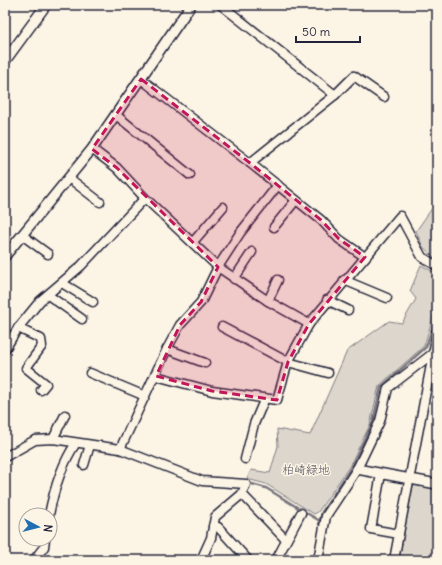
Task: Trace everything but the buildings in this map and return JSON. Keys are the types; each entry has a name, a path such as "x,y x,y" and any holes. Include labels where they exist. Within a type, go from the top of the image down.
{"street":[{"path":"5,61 46,5"},
{"path":"5,256 92,149 191,5"},
{"path":"222,5 335,95"},
{"path":"250,163 335,95 354,76 384,97"},
{"path":"141,79 278,185 321,220 339,239 365,257"},
{"path":"116,115 190,175"},
{"path":"92,149 117,168 145,198 218,267 268,301 308,324"},
{"path":"69,178 100,202"},
{"path":"120,449 156,376 167,349 180,325 201,302 218,267 240,233 278,185"},
{"path":"5,349 18,328 40,301 81,266 145,198"},
{"path":"274,227 296,200"},
{"path":"193,242 223,207"},
{"path":"156,376 212,391 277,400 288,362 308,324 400,216 422,257 437,266"},
{"path":"22,235 48,254"},
{"path":"234,279 252,252"},
{"path":"268,301 278,280"},
{"path":"344,280 387,298"},
{"path":"62,283 93,302"},
{"path":"48,295 82,319"},
{"path":"327,300 348,310"},
{"path":"222,326 288,362 328,373"},
{"path":"18,328 41,340 42,346 26,368 46,384 41,390"},
{"path":"394,560 432,354 437,335"},
{"path":"167,349 205,363"},
{"path":"318,560 326,516 357,469 380,421 388,388 432,354"},
{"path":"90,373 146,396"},
{"path":"245,459 254,424 265,398"},
{"path":"54,439 65,415"},
{"path":"5,457 35,440 54,439 120,449 202,480 246,484 242,494 214,518 211,538 201,560"},
{"path":"51,507 57,480 66,458 76,443"},
{"path":"84,466 90,445"},
{"path":"357,469 437,484"},
{"path":"380,474 371,529 399,534"},
{"path":"242,494 286,540"},
{"path":"276,560 301,512"},
{"path":"213,526 218,527 248,560"},
{"path":"34,560 44,547"}],"highlighted area":[{"path":"141,79 321,220 339,239 365,257 309,324 288,362 277,400 212,391 156,376 180,325 201,302 218,267 117,168 92,149"}],"green space":[{"path":"435,204 437,205 437,260 423,247 416,231"},
{"name":"柏崎緑地","path":"421,265 437,274 437,304 424,346 379,386 370,425 349,467 318,512 314,514 266,484 247,479 251,470 270,473 278,446 277,429 310,435 347,351 389,321 402,323 416,299 410,291"},
{"path":"413,485 437,489 437,560 399,560"}],"waterway":[{"path":"319,524 322,512 350,469 373,422 381,387 426,347 437,314"},
{"path":"252,484 266,488 300,509"},
{"path":"305,512 320,521"}]}
